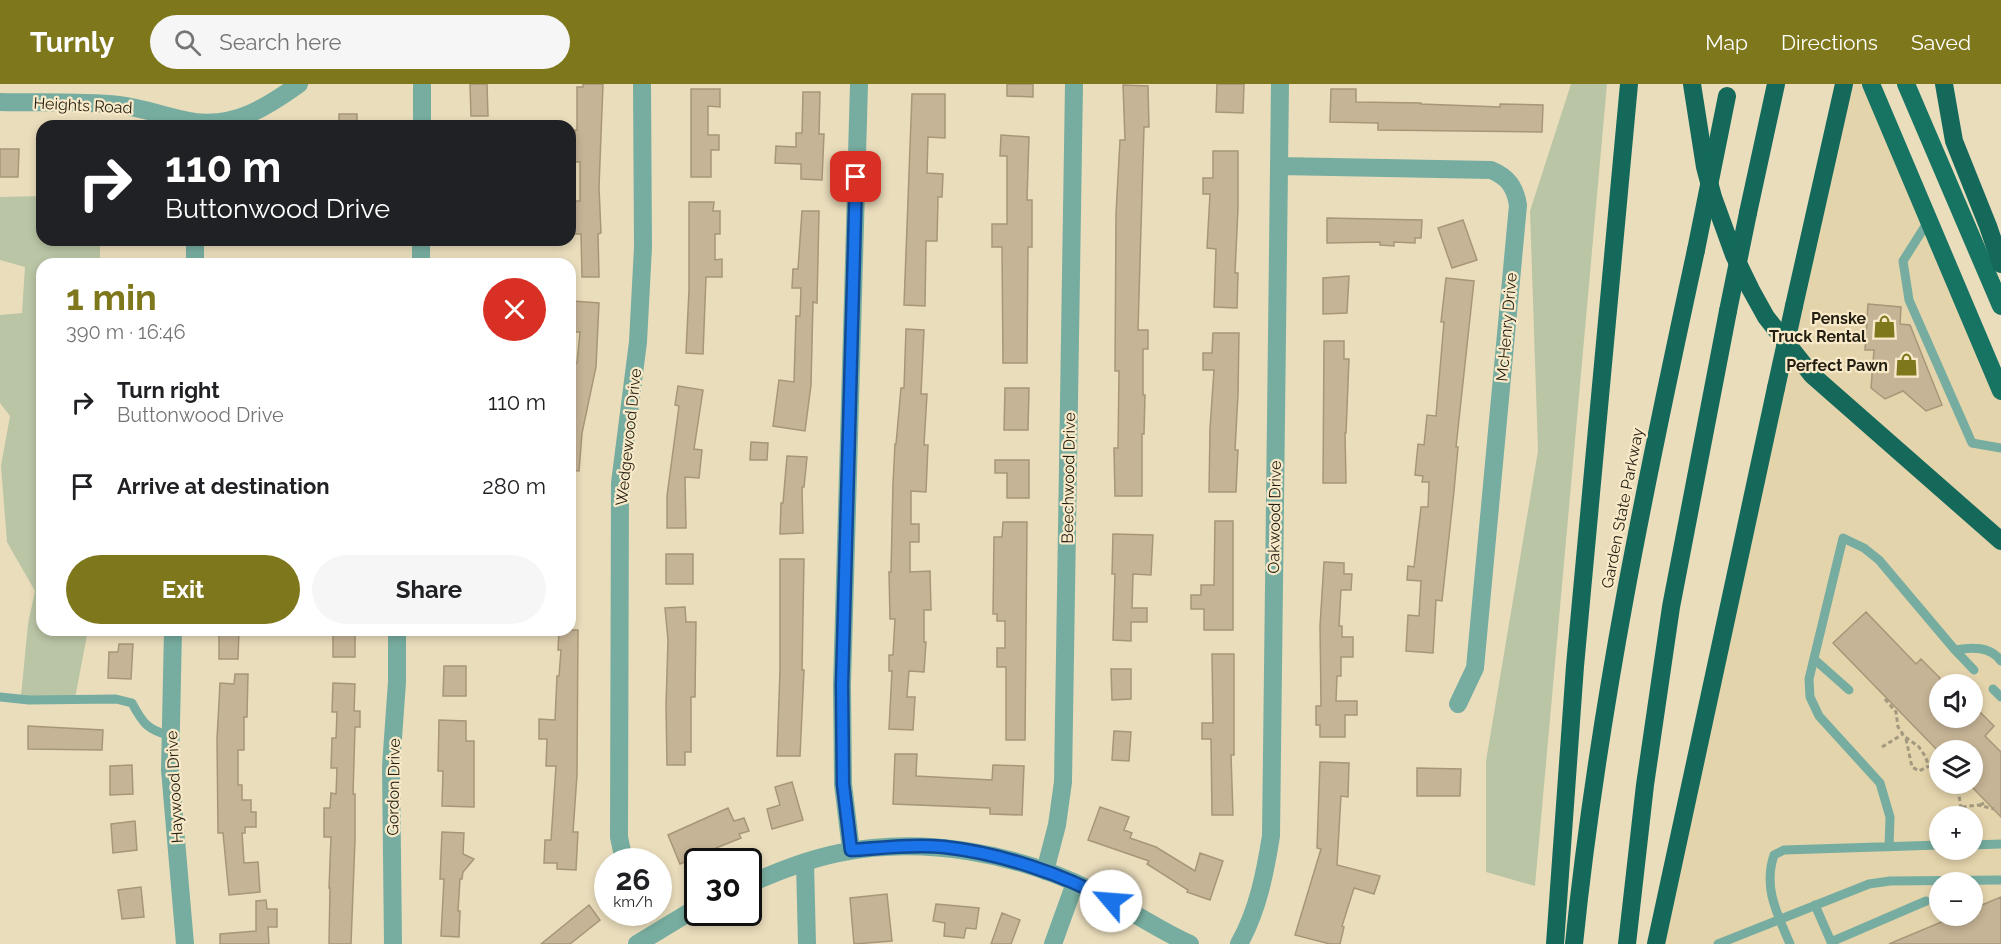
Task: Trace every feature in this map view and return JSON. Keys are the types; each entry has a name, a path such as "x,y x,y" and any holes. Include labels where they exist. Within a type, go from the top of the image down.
{"highway":[{"path":"1555,944 1575,666 1629,84"},
{"path":"1692,84 1703,155 1713,197 1734,255 1750,290 1766,316 1812,375 2001,541"},
{"path":"1628,944 1645,785 1671,607 1728,311 1776,84"},
{"path":"1656,944 1844,84"},
{"path":"1871,84 2001,391"},
{"path":"1906,84 2001,306"},
{"path":"1944,84 1953,141 2001,264"},
{"name":"Garden State Parkway","path":"1574,944 1610,674 1642,498 1729,90"}],"street":[{"name":"Heights Road","path":"233,120 252,115 299,84"},
{"path":"422,84 422,120"},
{"name":"Wedgewood Drive","path":"621,848 619,837 620,483 638,342 643,258 642,84"},
{"path":"851,850 843,784 842,685 859,84"},
{"name":"Beechwood Drive","path":"1045,871 1057,825 1063,782 1074,84"},
{"name":"Oakwood Drive","path":"1239,944 1256,907 1266,869 1270,836 1280,84"},
{"name":"Heights Road","path":"0,102 137,107 181,120"},
{"name":"McHenry Drive","path":"1279,165 1491,170 1510,182 1516,193 1518,205 1475,668 1458,705"},
{"name":"Haywood Drive","path":"173,636 170,770 185,944"},
{"name":"Gordon Drive","path":"393,944 392,766 397,636"},
{"path":"762,879 805,862 851,850 909,846 944,847 979,853 1045,871 1093,891 1190,944"},
{"path":"805,862 807,944"},
{"path":"1053,944 1075,883"},
{"path":"637,944 684,915"}],"lane":[{"path":"1929,220 1903,261 1909,300 1972,443 2001,448"},
{"path":"1889,847 1890,817 1880,783 1818,716 1810,697 1809,679 1843,538 1864,548 1879,560 1974,670"},
{"path":"1955,650 1971,647 1987,650 2001,661"},
{"path":"1814,659 1849,690"},
{"path":"1993,689 2001,698"},
{"path":"0,697 29,700 116,699 132,703 140,718 153,731 171,736"},
{"path":"1983,844 2001,844"},
{"path":"1790,944 1769,887 1769,871 1774,855 1785,850 1929,846"},
{"path":"1718,944 1869,884 1890,881 2001,880"},
{"path":"1815,905 1831,943 1926,901"},
{"path":"1745,933 1749,944"}],"path":[{"path":"1885,699 1896,712 1898,727 1904,736 1912,767 1919,771 1929,766 1919,747 1904,736"},
{"path":"1882,747 1904,736"},
{"path":"1970,806 1987,802"},
{"path":"1978,805 1994,809"}],"shaded area":[{"path":"1850,84 1871,84 2001,391 2001,944 1656,944"}],"green space":[{"path":"1571,84 1607,84 1535,886 1486,872 1486,761 1538,451 1530,211"},
{"path":"36,196 36,246 100,246 100,258 36,258 36,636 87,636 75,698 21,696 28,624 35,591 7,542 1,466 10,416 0,403 0,315 22,313 25,267 0,260 0,197"}],"building":[{"path":"470,84 487,84 488,116 471,116"},
{"path":"583,84 603,84 599,187 601,233 598,234 599,277 582,277 581,234 576,234 576,201 580,201 580,162 576,162 577,87 583,87"},
{"path":"1007,84 1033,84 1033,97 1007,96"},
{"path":"1217,84 1244,84 1243,113 1216,112"},
{"path":"1123,85 1148,86 1149,127 1144,127 1138,330 1148,330 1148,349 1143,349 1143,395 1145,395 1144,434 1142,434 1142,496 1115,496 1114,448 1118,448 1119,371 1115,371 1116,214 1120,140 1125,140"},
{"path":"691,89 720,89 720,107 708,106 708,135 719,135 719,150 711,150 711,177 691,177"},
{"path":"1331,89 1356,89 1356,102 1500,107 1500,104 1543,105 1542,132 1378,130 1378,123 1330,122"},
{"path":"803,92 820,92 819,134 824,134 822,180 801,179 801,164 775,163 776,146 796,147 796,133 802,133"},
{"path":"912,94 945,94 945,138 928,137 927,173 943,174 942,197 938,197 937,241 926,241 925,306 904,305"},
{"path":"339,114 357,114 357,120 339,120"},
{"path":"1001,135 1029,137 1027,200 1032,200 1032,247 1028,247 1027,363 1003,363 1002,247 992,247 992,224 1007,224 1007,156 1000,156"},
{"path":"0,149 19,149 18,177 0,177"},
{"path":"1213,151 1238,151 1235,273 1238,273 1237,308 1214,307 1216,249 1207,248 1210,194 1203,194 1203,178 1213,178"},
{"path":"689,202 714,202 713,211 720,211 720,234 715,234 715,260 722,259 722,277 706,277 703,354 686,353"},
{"path":"802,211 819,211 817,303 813,302 811,385 805,431 773,426 779,380 794,382 796,316 800,316 801,288 792,288 793,269 798,269"},
{"path":"1327,218 1422,220 1421,238 1415,238 1415,243 1394,242 1394,246 1380,245 1380,242 1327,243"},
{"path":"1463,220 1477,260 1452,268 1438,228"},
{"path":"1349,276 1347,313 1323,314 1323,278"},
{"path":"1446,278 1474,281 1442,601 1436,600 1433,653 1406,651 1408,615 1419,616 1421,581 1407,580 1408,566 1414,567 1421,507 1428,507 1429,482 1422,482 1423,476 1415,475 1418,444 1424,445 1427,415 1436,416 1444,322 1441,322"},
{"path":"576,301 599,303 596,367 582,433 579,471 576,471 576,363 580,332 576,332"},
{"path":"1868,304 1901,307 1900,324 1910,325 1942,405 1926,411 1903,391 1885,399 1871,388 1874,350 1865,350"},
{"path":"906,329 924,330 921,394 927,394 924,445 928,445 926,492 911,491 911,524 919,524 919,542 910,542 910,572 930,571 931,610 924,610 924,642 926,642 924,672 909,671 907,697 915,697 913,730 889,729 892,671 889,671 889,655 893,655 895,619 890,619 889,572 891,572 895,444 901,388 904,388"},
{"path":"1213,333 1239,333 1236,492 1209,492 1214,370 1203,370 1203,353 1212,353"},
{"path":"1324,341 1344,341 1344,359 1349,359 1345,433 1346,483 1323,483"},
{"path":"678,386 703,390 694,449 702,450 699,478 685,477 686,528 667,528 667,496 679,406 675,405"},
{"path":"1005,388 1029,388 1028,430 1004,430"},
{"path":"751,442 768,443 767,460 750,460"},
{"path":"787,456 807,457 804,487 802,487 803,533 780,534"},
{"path":"995,460 1029,460 1029,498 1007,498 1007,473 995,473"},
{"path":"1215,521 1233,521 1233,630 1204,630 1204,609 1191,609 1191,595 1201,595 1201,585 1214,585"},
{"path":"1003,522 1027,522 1025,740 1006,740 1006,667 997,667 997,648 1005,648 1005,621 997,621 997,614 993,614 994,537 1002,537"},
{"path":"1113,534 1153,535 1151,575 1133,574 1132,608 1147,608 1147,622 1131,622 1131,641 1113,640 1115,574 1112,574"},
{"path":"666,554 693,554 693,584 666,584"},
{"path":"780,559 804,559 802,670 804,670 800,756 777,756"},
{"path":"1324,562 1344,563 1344,574 1352,574 1351,590 1341,590 1339,626 1342,626 1342,637 1353,637 1353,657 1341,657 1341,676 1337,676 1336,701 1357,701 1357,715 1345,715 1345,737 1320,737 1320,725 1316,725 1316,706 1321,706 1320,626"},
{"path":"685,607 686,622 696,622 695,697 691,697 691,752 685,752 685,765 667,765 668,640 665,608"},
{"path":"1866,612 1916,664 1921,659 1936,674 1929,674 1929,728 1983,728 1983,715 1994,726 1985,736 2001,752 2001,817 1979,794 1983,794 1983,740 1929,742 1833,643"},
{"path":"576,630 578,630 577,775 573,832 578,832 576,870 557,869 557,863 544,863 545,840 551,840 556,766 546,766 547,739 539,739 539,719 555,720 561,650 558,650 559,636 576,636"},
{"path":"219,636 239,636 238,659 219,659"},
{"path":"333,636 355,636 355,657 333,657"},
{"path":"119,644 133,644 131,679 108,678 109,652 118,652"},
{"path":"1212,654 1234,654 1234,755 1231,755 1233,815 1212,815 1211,739 1202,739 1202,723 1213,723"},
{"path":"444,666 466,666 466,696 443,696"},
{"path":"1111,669 1131,669 1131,699 1112,700"},
{"path":"235,674 248,674 244,750 238,750 238,785 242,785 242,800 251,800 251,812 256,812 256,827 245,827 245,833 242,833 244,863 258,862 260,892 229,895 223,833 218,833 217,739 220,683 234,684"},
{"path":"333,683 355,684 354,711 360,711 360,727 355,727 353,794 355,794 355,839 351,944 329,944 331,837 324,837 324,808 330,808 331,793 336,794 337,768 331,768 332,738 336,738 337,712 332,712"},
{"path":"439,720 466,721 466,741 474,741 474,807 442,806 443,771 438,771"},
{"path":"28,726 103,730 102,750 28,749"},
{"path":"1114,731 1131,732 1129,761 1112,760"},
{"path":"895,754 917,754 916,776 992,780 993,765 1024,766 1022,815 990,814 990,808 893,804"},
{"path":"1320,762 1349,763 1348,797 1341,796 1337,865 1380,876 1374,894 1354,888 1342,926 1344,927 1340,944 1330,944 1295,935 1321,849 1317,848"},
{"path":"132,765 133,794 110,795 110,766"},
{"path":"1417,768 1461,769 1460,796 1417,796"},
{"path":"792,782 803,820 772,829 767,809 780,805 775,787"},
{"path":"1100,807 1129,817 1124,830 1132,833 1130,838 1156,847 1195,871 1200,853 1223,861 1210,900 1187,892 1188,890 1147,864 1149,861 1088,840"},
{"path":"728,808 734,821 744,818 749,831 739,834 741,838 716,848 684,848 684,862 680,864 668,835"},
{"path":"135,821 137,850 113,853 111,824"},
{"path":"442,832 464,833 463,854 474,859 460,879 459,937 441,936 444,879 440,879"},
{"path":"141,887 144,917 122,919 118,890"},
{"path":"887,894 892,941 854,944 850,898"},
{"path":"2001,897 2001,944 1889,944 1932,926 1983,926 1983,904"},
{"path":"266,900 267,909 277,909 277,927 268,927 269,944 220,944 220,934 256,931 256,901"},
{"path":"936,904 979,908 976,929 966,928 964,938 944,936 945,923 933,921"},
{"path":"589,905 594,912 594,925 570,944 541,944"},
{"path":"1002,913 1020,920 1011,944 991,944"}],"place":[{"name":"Penske Truck Rental","path":"1884,327"},
{"name":"Perfect Pawn","path":"1906,365"}],"route":[{"path":"856,177 842,685 843,784 851,850 909,846 944,847 979,853 1045,871 1111,901"}]}
